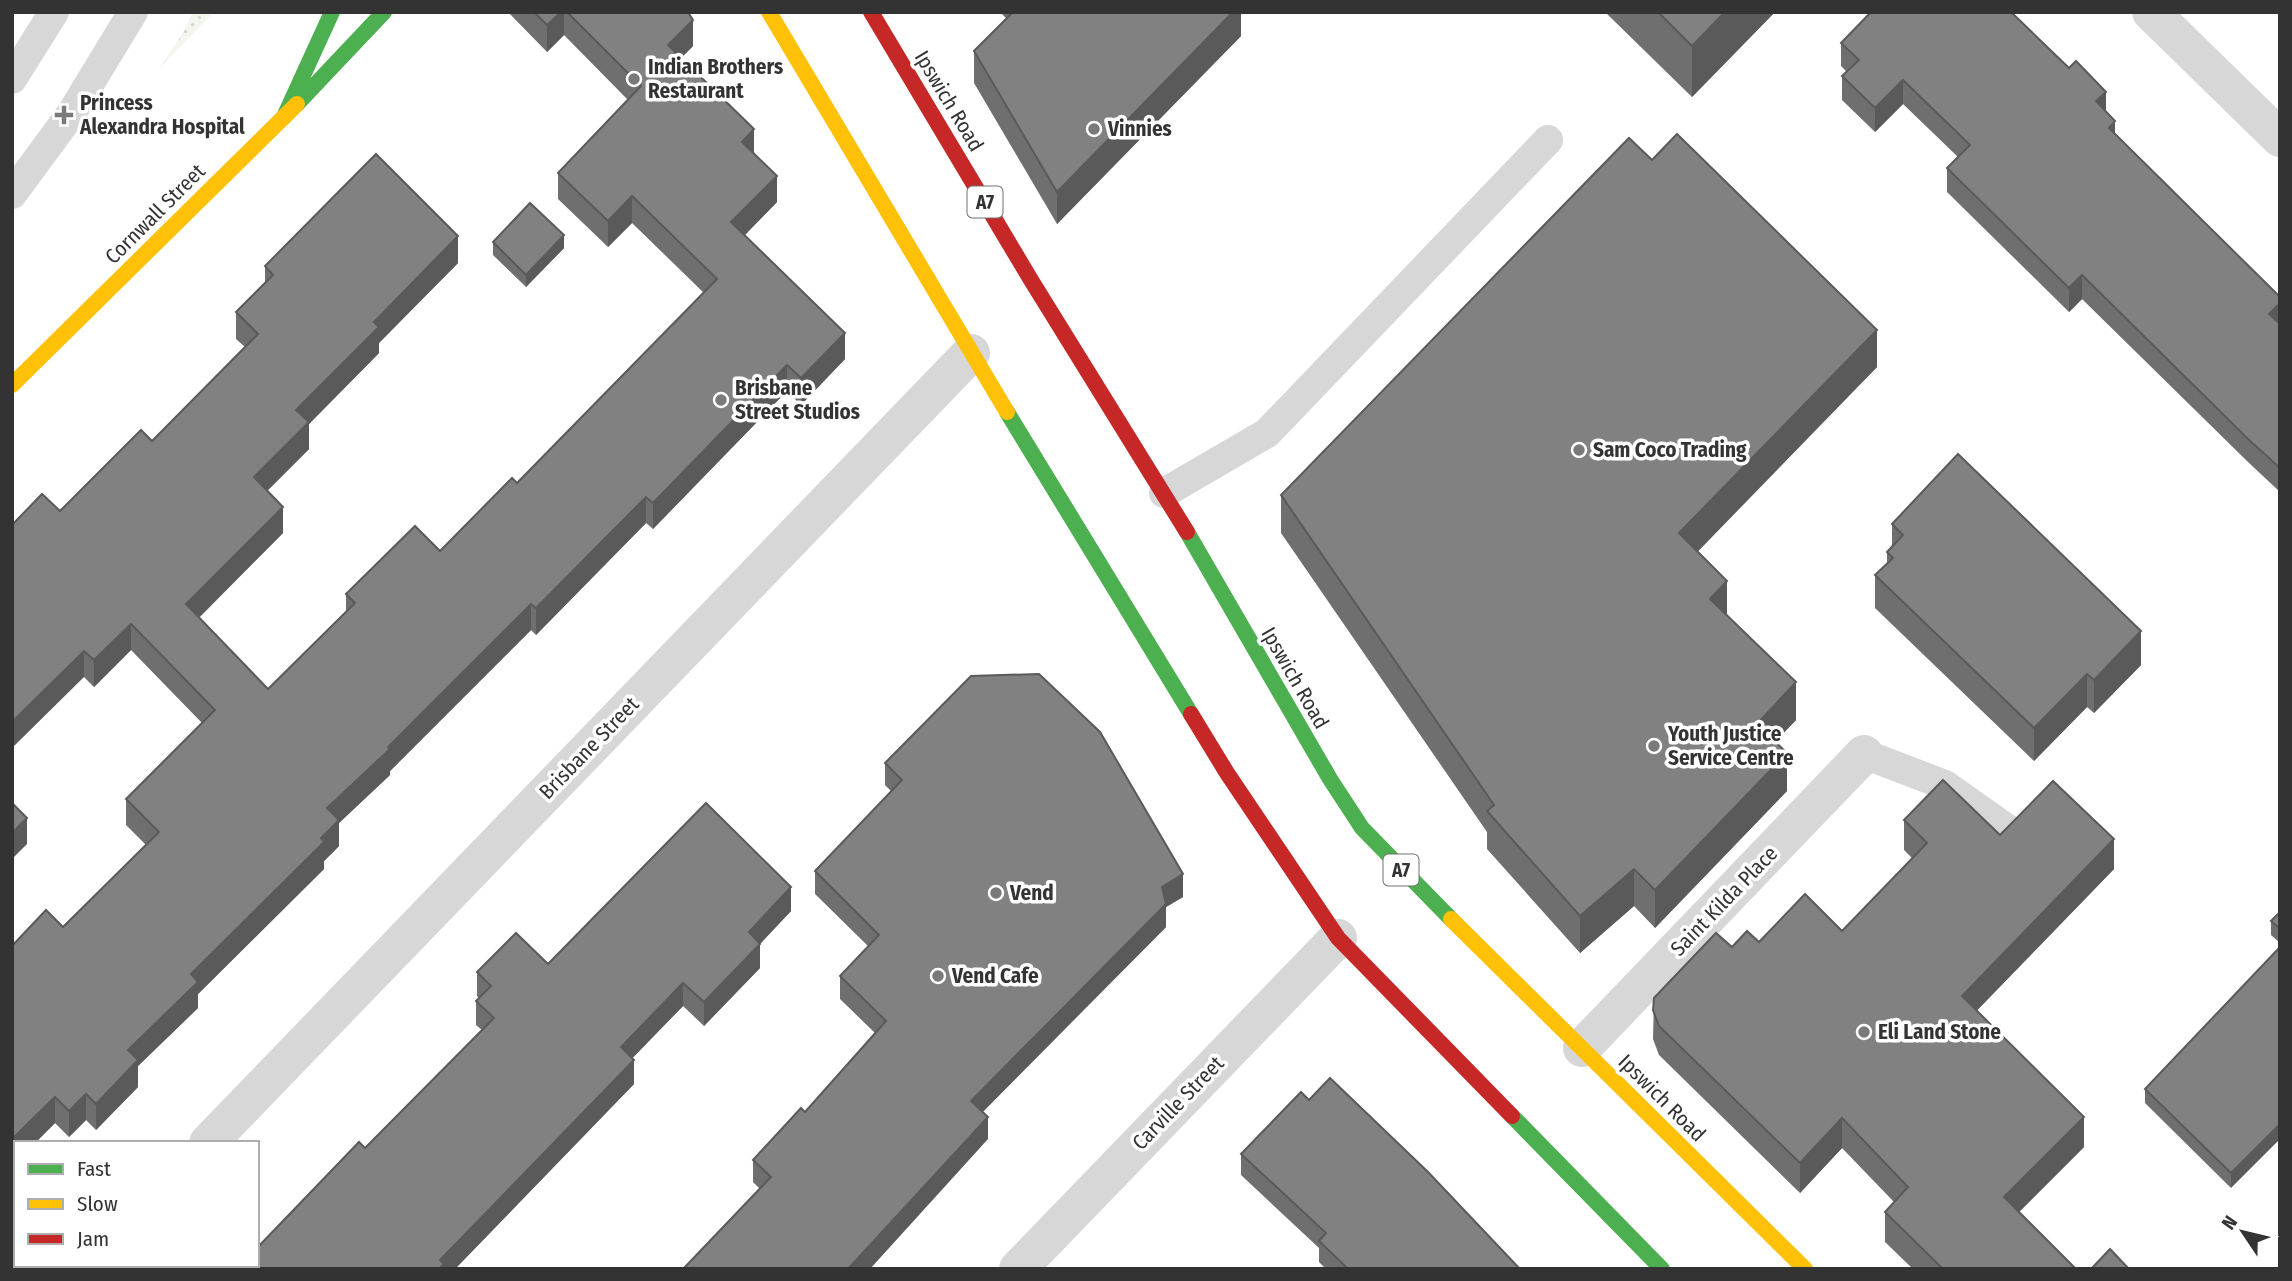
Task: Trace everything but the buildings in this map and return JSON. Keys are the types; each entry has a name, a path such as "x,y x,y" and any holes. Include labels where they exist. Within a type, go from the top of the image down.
{"main road":[{"path":"284,117 332,12"},
{"name":"Cornwall Street","path":"12,384 284,117 384,12"},
{"path":"769,12 971,353 1227,773 1338,938 1662,1269"},
{"name":"Ipswich Road","path":"871,12 1031,279 1164,493 1330,779 1362,828 1805,1269"}],"street":[{"path":"2151,12 2280,138"},
{"name":"Brisbane Street","path":"210,1141 971,353"},
{"name":"Saint Kilda Place","path":"1582,1048 1864,754"},
{"name":"Carville Street","path":"1018,1269 1338,938"}],"lane":[{"path":"12,79 54,12"},
{"path":"13,191 71,114 133,12"},
{"path":"1164,493 1267,433 1548,140"},
{"path":"1864,754 1945,785 2010,831"}],"shaded area":[{"path":"193,12 214,12 158,70 181,36"}],"traffic: fast":[{"path":"284,117 332,12"},
{"path":"297,104 384,12"},
{"path":"1007,412 1191,714"},
{"path":"1187,532 1330,779 1362,828 1451,919"},
{"path":"1512,1116 1662,1269"}],"traffic: slow":[{"path":"769,12 1007,412"},
{"path":"12,385 297,104"},
{"path":"1451,919 1805,1269"}],"traffic: jam":[{"path":"871,12 1031,280 1187,532"},
{"path":"1191,714 1227,773 1338,938 1512,1116"}],"place":[{"name":"Indian Brothers Restaurant","path":"634,79"},
{"name":"Princess Alexandra Hospital","path":"64,115"},
{"name":"Vinnies","path":"1094,129"},
{"name":"Brisbane Street Studios","path":"721,400"},
{"name":"Sam Coco Trading","path":"1579,450"},
{"name":"Youth Justice Service Centre","path":"1654,746"},
{"name":"Vend","path":"996,893"},
{"name":"Vend Cafe","path":"938,976"},
{"name":"Eli Land Stone","path":"1864,1032"}]}
